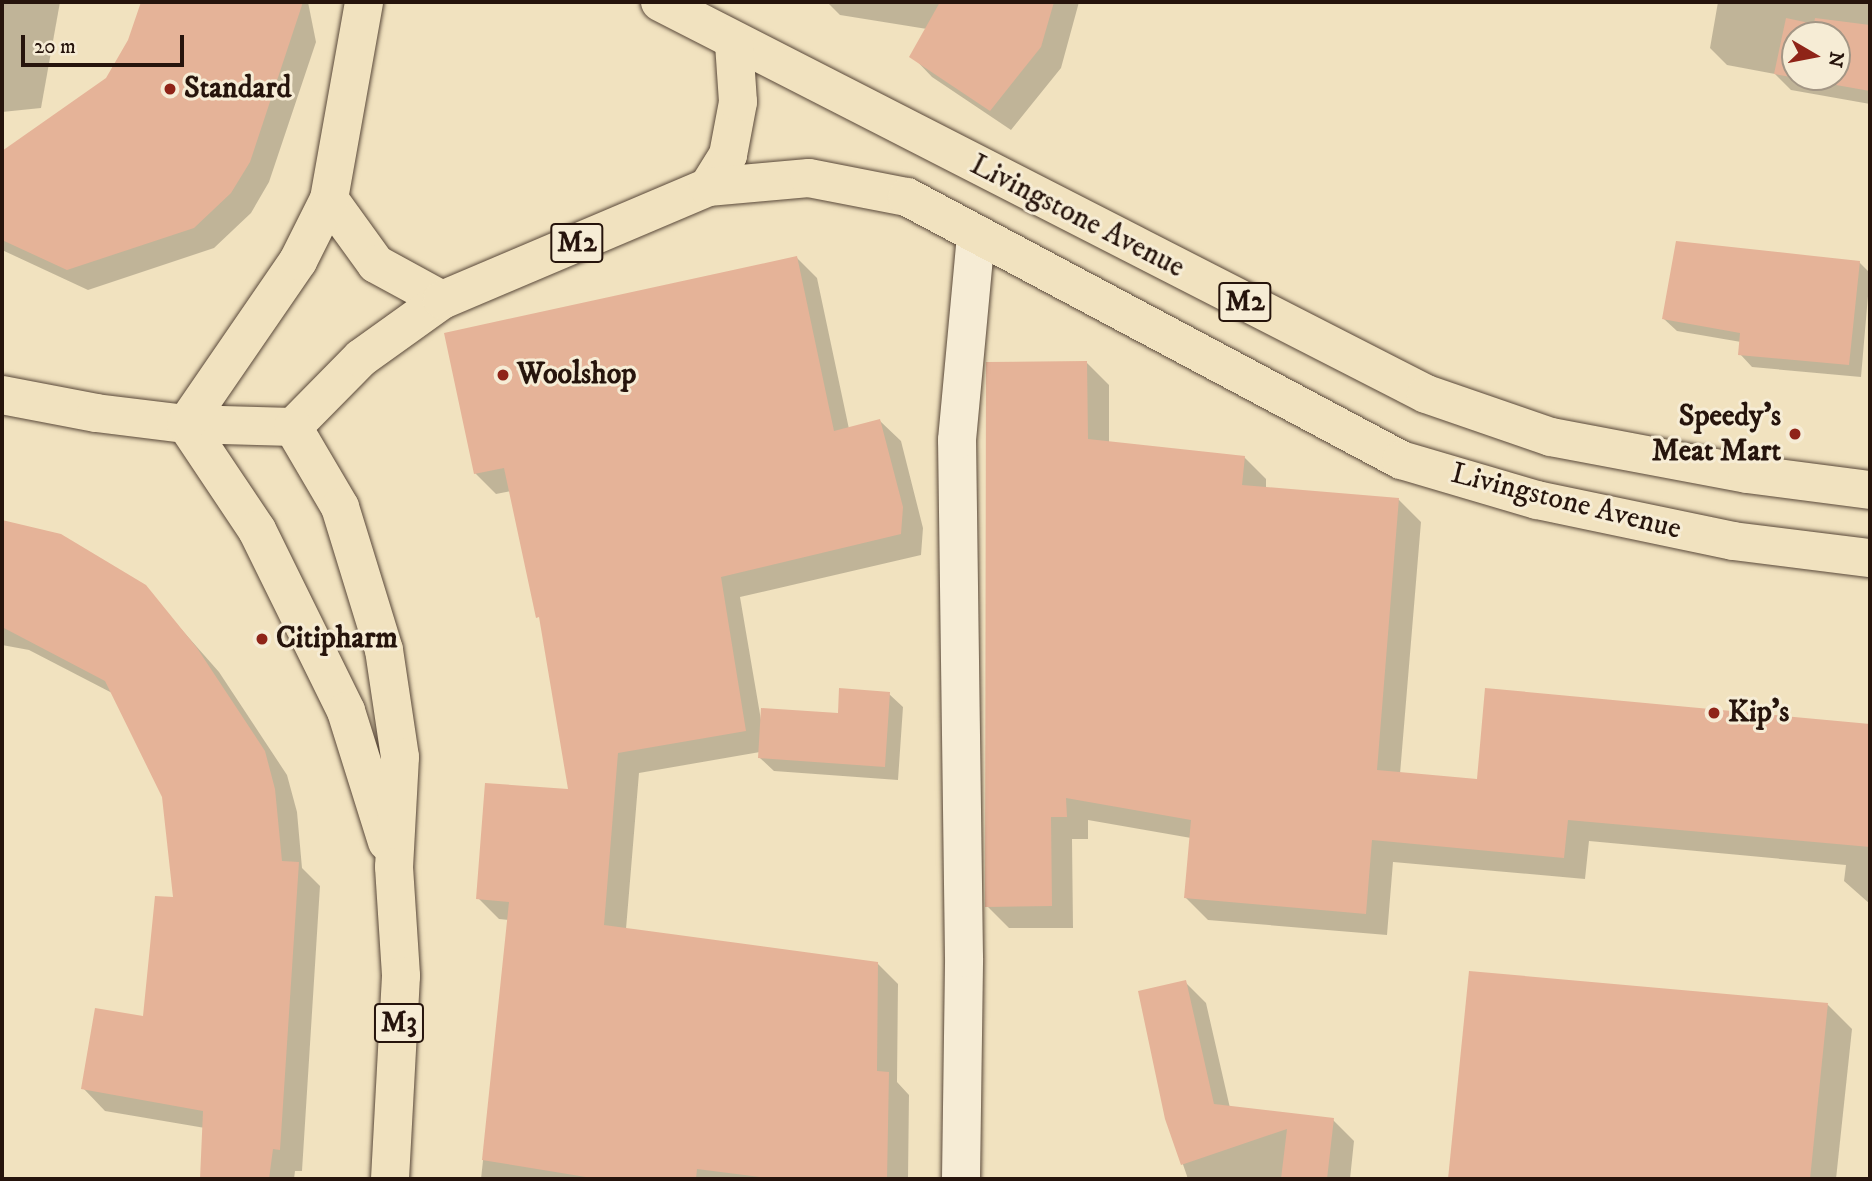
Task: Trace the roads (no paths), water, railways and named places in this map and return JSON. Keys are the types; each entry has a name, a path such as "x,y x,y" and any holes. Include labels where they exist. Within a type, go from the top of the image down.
{"highway":[{"path":"186,424 298,261 329,199 365,2"},
{"name":"Livingstone Avenue","path":"660,2 734,43 1426,394 1550,437 1747,474 1870,490"},
{"path":"708,187 727,155 738,102 734,43"},
{"name":"Livingstone Avenue","path":"708,187 809,178 907,197 1401,460 1589,511 1733,541 1870,558"},
{"name":"M2","path":"293,427 361,358 442,300 708,187"},
{"path":"329,199 376,264 442,300"},
{"path":"2,395 96,413 186,424 293,427"},
{"name":"M3","path":"186,424 257,530 346,710 394,867"},
{"name":"M3","path":"293,427 340,507 384,650 400,757 394,867 401,976 390,1179"}],"street":[{"path":"961,1179 964,958 957,440 976,234"}],"place":[{"name":"Standard","path":"170,89"},
{"name":"Woolshop","path":"503,375"},
{"name":"Speedy's Meat Mart","path":"1795,434"},
{"name":"Citipharm","path":"262,639"},
{"name":"Kip’s","path":"1714,713"}]}
